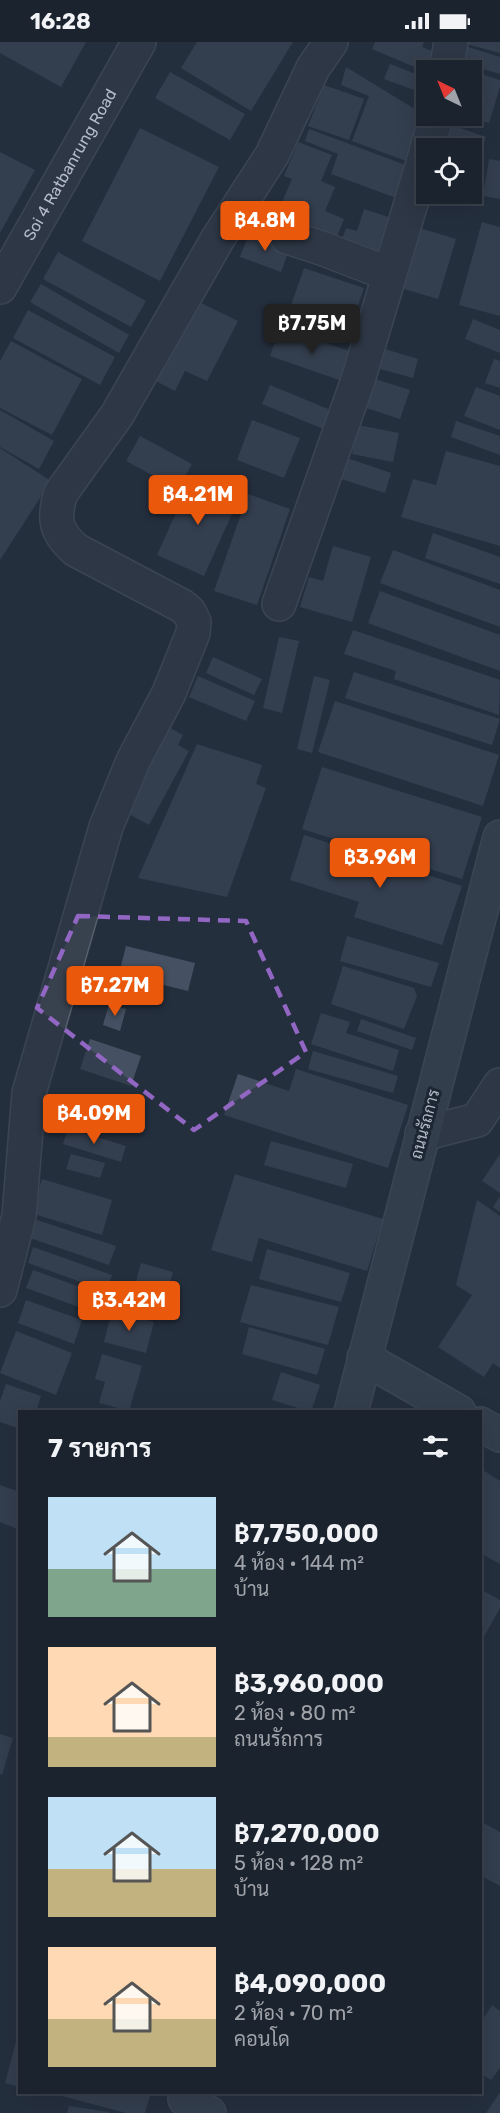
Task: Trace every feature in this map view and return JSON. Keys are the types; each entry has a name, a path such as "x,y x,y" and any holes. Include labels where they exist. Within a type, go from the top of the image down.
{"street":[{"name":"Soi 4 Ratbanrung Road","path":"0,287 139,42"},
{"path":"0,1290 19,1216 29,1093 106,827 133,762 169,693 193,633 195,622 189,612 172,600 86,557 70,545 64,540 56,522 57,507 61,493 117,415 217,240 272,155 313,68 331,42"},
{"path":"448,60 451,42"},
{"path":"279,604 358,380 416,186"},
{"path":"287,237 389,274"},
{"name":"ถนนรัถการ","path":"351,1410 500,837"},
{"path":"422,1134 477,1120 500,1085"},
{"path":"364,1358 455,1410"},
{"path":"482,1425 500,1435"}],"highlighted area":[{"path":"78,916 246,921 306,1052 194,1130 37,1008"}],"building":[{"path":"0,42 86,42 61,87 0,53"},
{"path":"197,42 293,42 251,111 181,68"},
{"path":"375,42 424,42 422,47 439,54 436,60 416,60 416,68 372,49"},
{"path":"500,42 500,53 462,43"},
{"path":"465,46 500,57 500,74 482,69 482,60 461,60"},
{"path":"390,64 416,74 416,91 384,79"},
{"path":"346,67 416,110 416,126 428,126 424,138 416,138 414,164 352,141 369,96 341,85"},
{"path":"170,72 245,114 230,140 155,98"},
{"path":"482,74 500,80 489,123 482,121"},
{"path":"324,85 364,99 349,140 308,126"},
{"path":"441,126 454,126 486,137 482,148 482,138 437,138"},
{"path":"140,128 219,167 160,281 82,241"},
{"path":"309,129 411,167 399,199 331,174 338,154 305,141"},
{"path":"298,142 332,155 321,181 335,187 325,211 344,219 334,244 293,227 282,202 292,179 284,176"},
{"path":"0,152 35,170 0,233"},
{"path":"489,159 500,161 500,199 483,196"},
{"path":"364,209 394,219 381,256 341,242 346,228 357,231"},
{"path":"482,222 500,227 500,316 459,305"},
{"path":"413,226 456,239 438,299 394,286"},
{"path":"250,231 290,247 281,272 240,257"},
{"path":"58,252 146,301 131,327 43,279"},
{"path":"304,268 364,288 348,334 288,314"},
{"path":"41,284 129,335 119,353 30,302"},
{"path":"195,300 238,321 207,381 185,371 175,391 154,380"},
{"path":"28,310 115,357 100,385 13,338"},
{"path":"473,319 500,330 500,353 465,339"},
{"path":"280,327 355,353 345,382 270,356"},
{"path":"11,341 82,379 52,435 0,408 0,361"},
{"path":"385,349 418,359 413,378 380,369"},
{"path":"494,359 500,361 500,388 485,383"},
{"path":"372,378 410,390 400,419 363,407"},
{"path":"270,385 333,411 326,430 262,404"},
{"path":"476,387 500,396 500,430 464,416"},
{"path":"0,410 54,441 39,469 0,447"},
{"path":"252,420 300,438 284,478 237,460"},
{"path":"456,421 500,436 500,455 451,437"},
{"path":"358,425 399,433 393,462 352,454"},
{"path":"140,436 192,464 178,489 126,461"},
{"path":"0,448 51,481 0,560"},
{"path":"446,451 500,466 500,546 401,517 413,479 436,485"},
{"path":"347,458 391,473 385,493 341,479"},
{"path":"193,475 240,496 204,576 157,555"},
{"path":"248,494 290,509 257,605 214,591"},
{"path":"433,533 500,557 500,584 425,558"},
{"path":"333,546 371,557 352,622 300,607 309,577 323,581"},
{"path":"393,550 500,590 500,627 380,583"},
{"path":"380,591 500,635 500,671 368,623"},
{"path":"353,630 500,680 499,715 394,679 396,671 344,654"},
{"path":"279,637 299,641 282,713 263,708"},
{"path":"213,657 262,679 254,695 206,673"},
{"path":"354,672 500,719 492,745 345,698"},
{"path":"198,676 255,701 246,721 189,697"},
{"path":"314,676 330,680 312,753 297,749"},
{"path":"335,701 499,755 483,806 318,752"},
{"path":"170,728 183,735 178,745 189,751 149,825 125,812"},
{"path":"197,744 262,765 256,784 266,788 227,897 138,878"},
{"path":"322,767 482,817 462,879 302,829"},
{"path":"304,835 462,886 442,945 354,917 359,902 290,880"},
{"path":"347,936 439,963 431,987 340,961"},
{"path":"126,946 195,963 188,991 119,974"},
{"path":"343,966 414,988 417,996 404,1029 331,1004"},
{"path":"109,1004 126,1009 120,1031 103,1025"},
{"path":"321,1013 350,1022 346,1033 399,1050 393,1071 311,1044"},
{"path":"361,1019 416,1038 412,1050 357,1031"},
{"path":"90,1039 141,1056 131,1086 80,1069"},
{"path":"313,1051 398,1076 393,1093 308,1069"},
{"path":"296,1069 408,1105 388,1168 224,1115 238,1074 289,1091"},
{"path":"59,1107 97,1119 93,1131 55,1120"},
{"path":"68,1128 126,1146 121,1162 63,1144"},
{"path":"271,1141 353,1164 346,1188 264,1165"},
{"path":"71,1154 105,1163 100,1178 66,1169"},
{"path":"500,1154 500,1193 482,1181"},
{"path":"235,1174 383,1219 367,1271 259,1238 252,1262 211,1250"},
{"path":"42,1179 112,1200 102,1235 31,1213"},
{"path":"500,1196 500,1212 493,1207"},
{"path":"477,1200 500,1216 500,1368 493,1363 484,1377 438,1347 472,1295 456,1285"},
{"path":"37,1220 116,1246 109,1265 30,1238"},
{"path":"33,1247 112,1275 106,1291 28,1263"},
{"path":"267,1249 350,1273 341,1302 259,1279"},
{"path":"141,1263 173,1272 162,1312 130,1303"},
{"path":"33,1270 96,1293 90,1311 26,1288"},
{"path":"251,1285 339,1307 328,1345 240,1322"},
{"path":"26,1300 82,1320 74,1344 18,1323"},
{"path":"112,1310 154,1322 146,1353 104,1342"},
{"path":"249,1327 325,1349 317,1375 242,1354"},
{"path":"16,1331 72,1353 56,1395 0,1373"},
{"path":"102,1354 142,1366 129,1410 99,1403 105,1382 95,1379"},
{"path":"281,1372 320,1385 312,1410 272,1400"},
{"path":"6,1384 41,1396 37,1410 18,1410 18,1428 0,1422 0,1401"},
{"path":"482,1469 500,1481 500,1564 482,1554"},
{"path":"0,1485 18,1491 18,1529 0,1522"},
{"path":"482,1590 500,1600 500,1608 482,1640"},
{"path":"0,1734 13,1738 2,1775 0,1774"},
{"path":"482,1822 500,1832 500,1886 482,1876"},
{"path":"492,2005 500,2011 500,2068 491,2080 482,2074 482,2021"},
{"path":"18,2034 18,2086 5,2083"},
{"path":"500,2092 500,2113 486,2113"},
{"path":"55,2094 150,2094 145,2113 126,2113"},
{"path":"69,2106 109,2112 109,2113 67,2113"}]}
